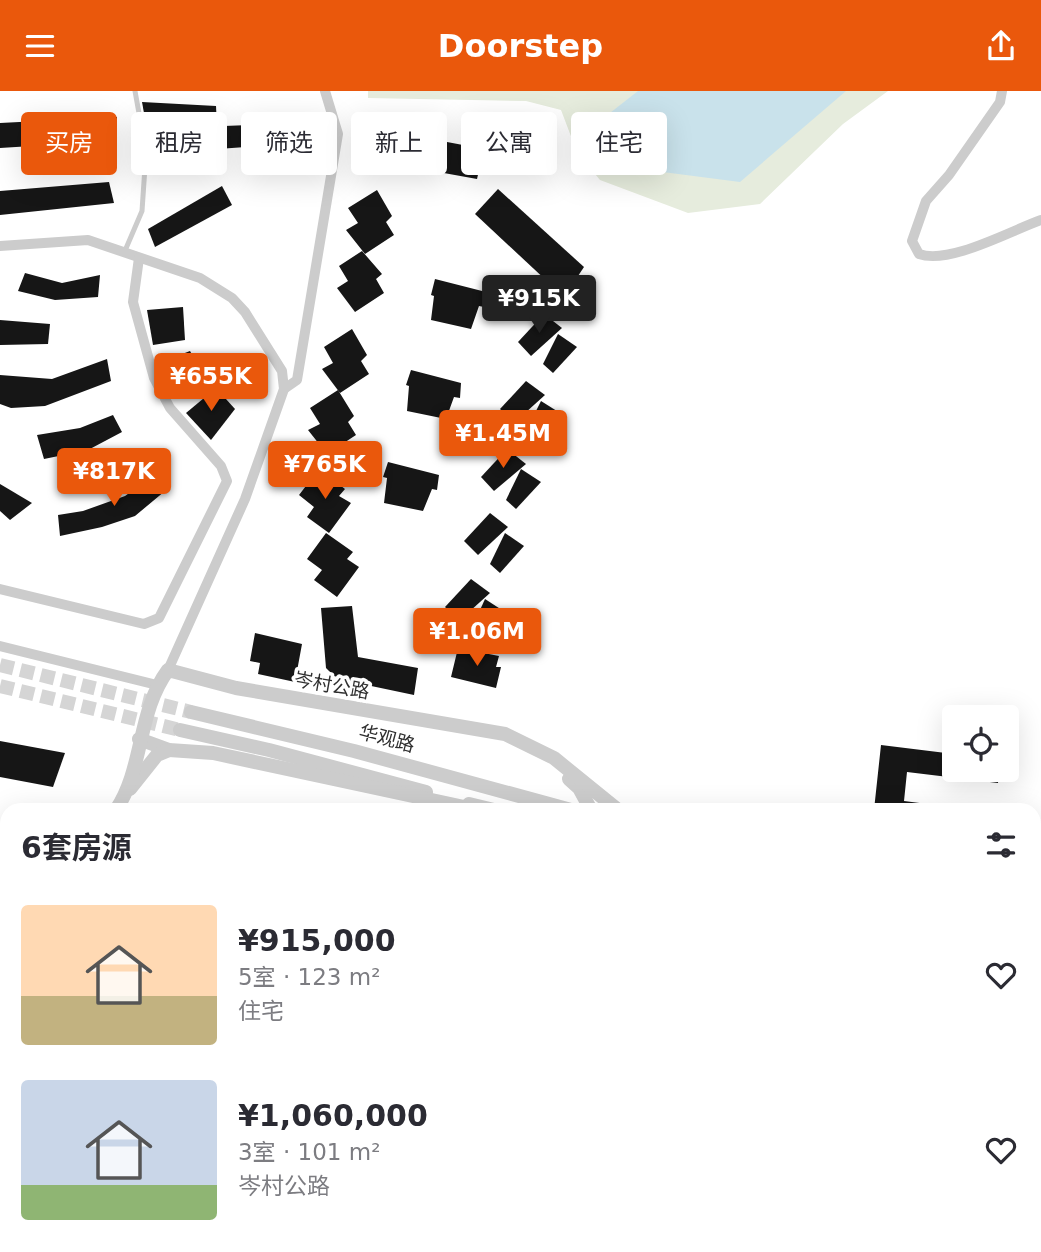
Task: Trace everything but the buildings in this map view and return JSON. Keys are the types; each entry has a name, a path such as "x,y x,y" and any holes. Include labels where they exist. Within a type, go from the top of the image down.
{"street":[{"path":"284,389 297,380 338,134 326,91"},
{"path":"1002,91 1000,102 949,175 926,201 912,241 919,254 928,257 955,253 1041,220"},
{"path":"0,246 88,240 200,278 232,297 274,355 282,371 284,389 245,499 168,670 157,685 139,739 127,793"},
{"path":"0,589 144,624 159,618 227,481 221,466 170,408 154,378 133,302 139,258"},
{"path":"0,646 157,685"},
{"name":"岑村公路","path":"168,670 236,688 505,734 554,758 609,803"},
{"name":"华观路","path":"191,712 354,751 546,803"},
{"path":"180,730 269,750 468,803"},
{"path":"505,734 547,758 579,788 588,803"},
{"path":"139,739 169,750 213,753 445,803"},
{"path":"121,803 157,755 169,750"}],"lane":[{"path":"124,253 142,211 144,188 146,152 135,91"}],"green space":[{"path":"368,91 888,91 843,124 760,204 688,213 600,180 596,175 667,175 667,112 571,112 571,136 561,110 526,101 368,98"}],"water":[{"path":"638,91 846,91 740,182 667,173 667,112 611,112"}],"tunnel":[{"path":"0,665 191,712"},
{"path":"0,686 180,730"}]}
